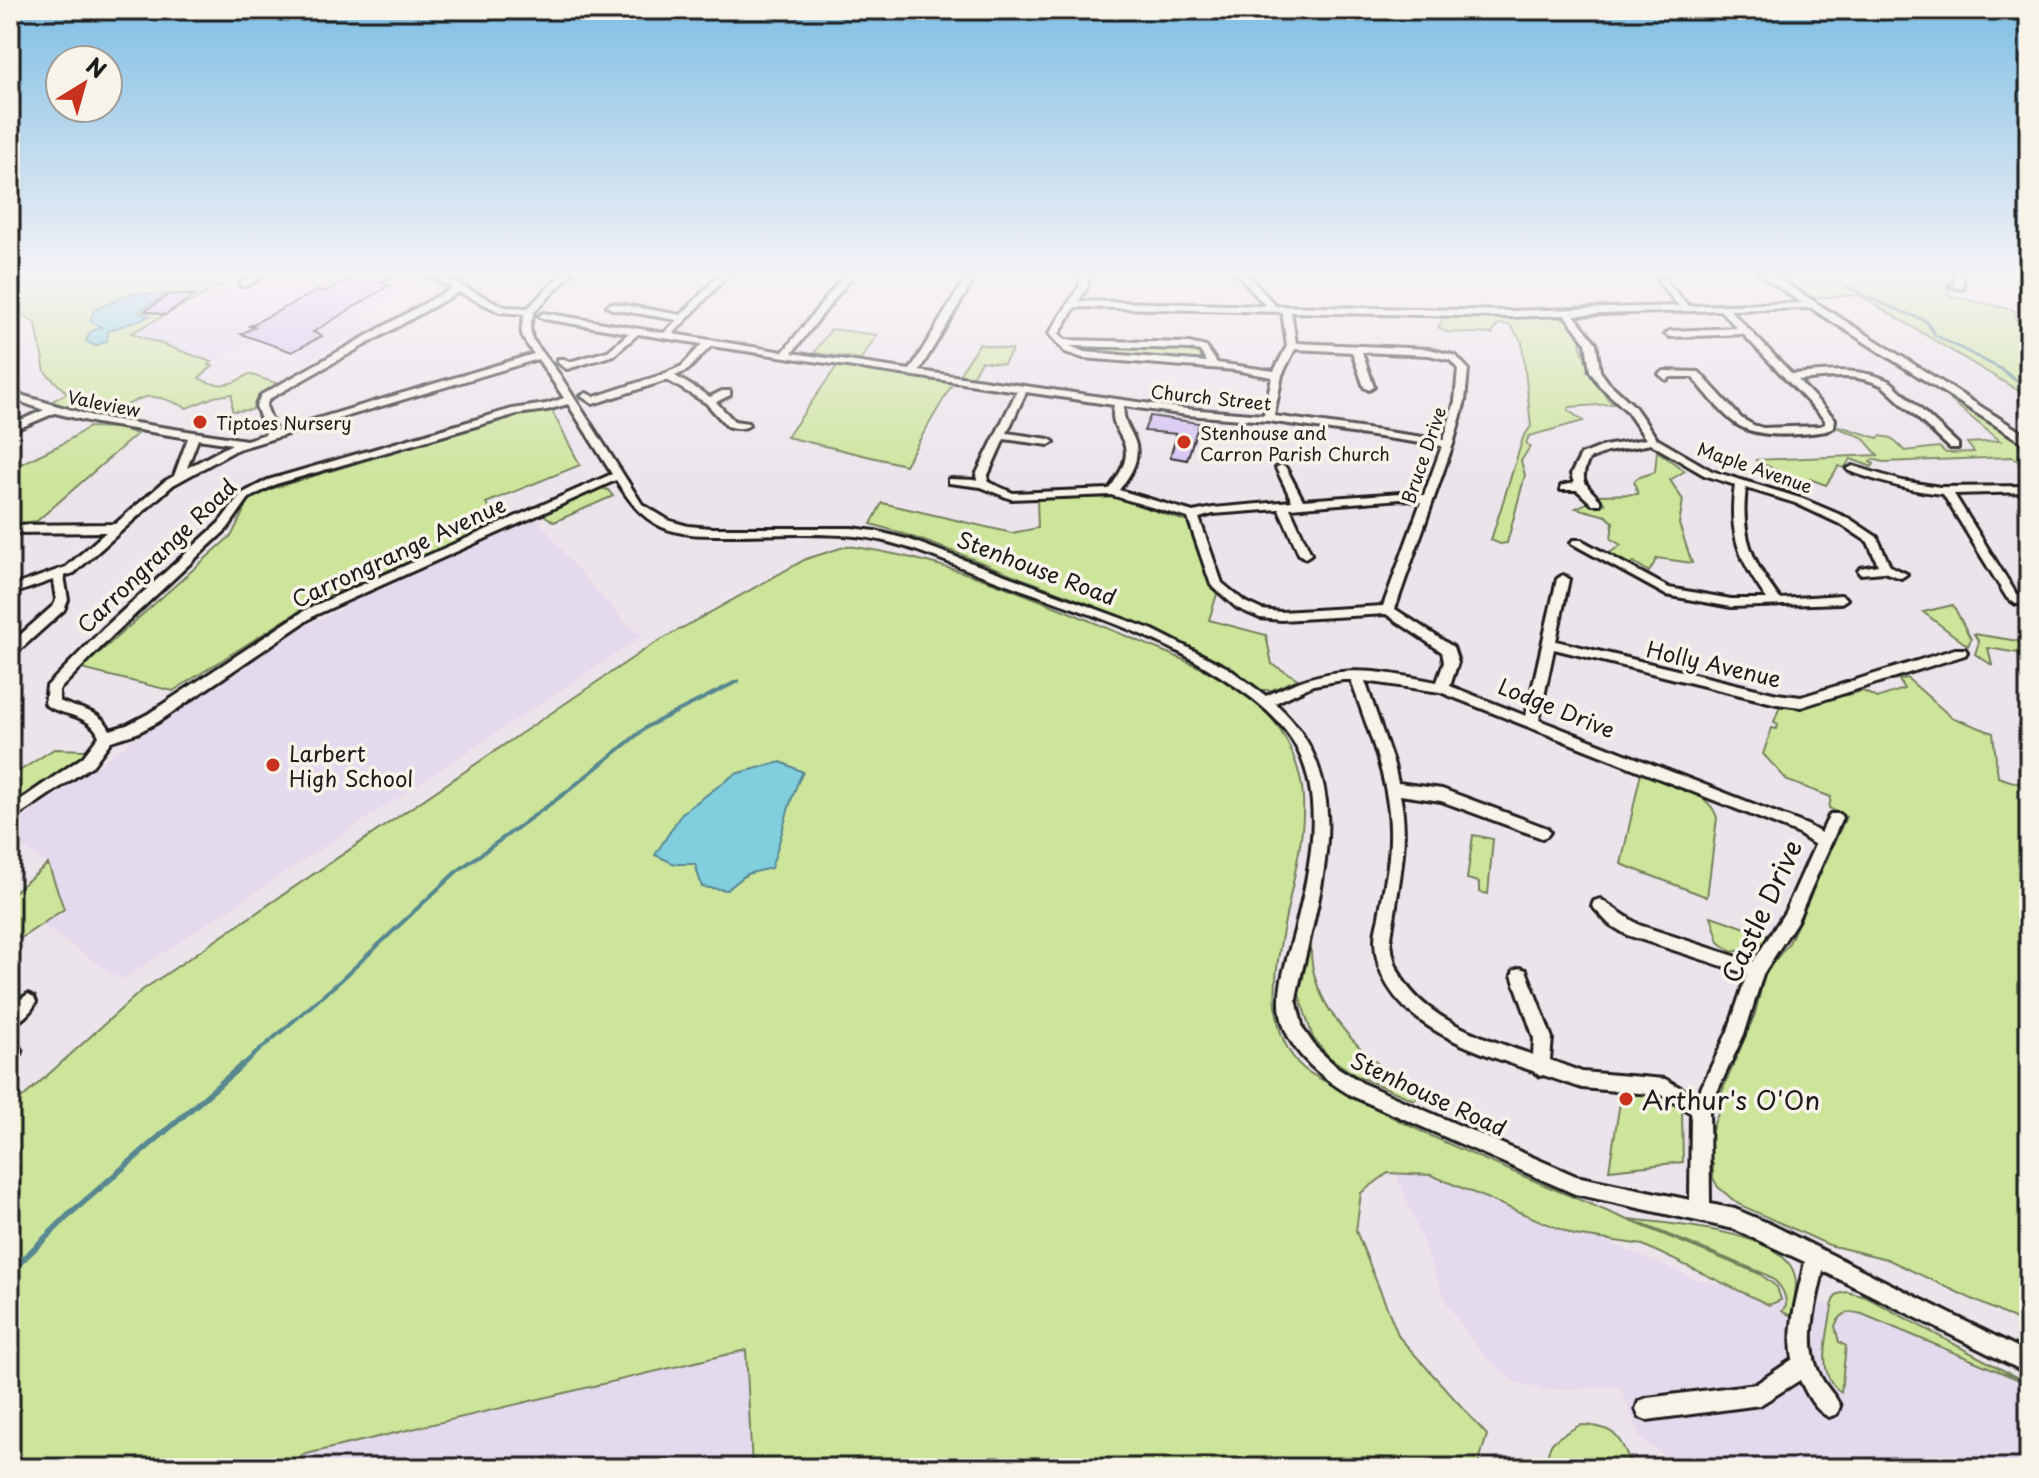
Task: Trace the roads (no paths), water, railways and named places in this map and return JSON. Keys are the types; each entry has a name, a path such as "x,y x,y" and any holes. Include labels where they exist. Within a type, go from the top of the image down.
{"street":[{"path":"272,436 261,406 265,397 363,342"},
{"name":"Stenhouse Road","path":"531,342 629,494 645,512 675,528 836,532 893,540 1176,647 1265,702 1303,744 1319,793 1319,848 1288,999 1290,1021 1310,1056 1329,1074 1358,1090 1575,1185 1735,1219 2029,1364"},
{"path":"566,367 611,353 623,342"},
{"name":"Church Street","path":"704,342 1120,403 1268,418 1448,444"},
{"path":"785,355 795,342"},
{"path":"913,373 932,342"},
{"path":"1268,418 1277,375 1291,342"},
{"name":"Maple Avenue","path":"1590,342 1595,371 1630,408 1653,441 1694,467 1741,485 1799,501 1855,527 1873,540 1885,568"},
{"path":"1666,377 1664,374 1695,374 1737,420 1756,430 1828,427 1830,419 1756,342"},
{"path":"1870,342 2029,442"},
{"path":"592,401 685,368 709,343"},
{"path":"1060,343 1189,346 1203,349 1214,365"},
{"path":"1060,343 1083,355 1214,365 1277,375"},
{"name":"Bruce Drive","path":"1292,346 1429,352 1456,361 1463,369 1462,392 1448,444 1388,610"},
{"path":"1356,350 1369,387"},
{"path":"10,591 64,573 179,475 244,444 539,356"},
{"path":"1790,377 1857,375 1877,378 1954,446"},
{"path":"668,376 710,401 726,427 744,425"},
{"path":"983,484 982,475 1023,388"},
{"path":"710,401 726,393"},
{"name":"Valeview","path":"10,395 51,411 244,444"},
{"name":"Carrongrange Road","path":"106,737 98,720 56,706 50,699 52,689 108,632 223,526 245,496 262,486 287,478 516,411 547,407 568,400"},
{"path":"1112,492 1131,463 1130,436 1116,413 1120,403"},
{"path":"10,429 51,411"},
{"path":"1001,435 1049,442"},
{"path":"179,475 194,437"},
{"path":"1596,502 1580,486 1577,474 1585,457 1604,449 1653,441"},
{"path":"1281,468 1299,504"},
{"path":"1853,469 1903,487 1948,493 2029,489"},
{"name":"Carrongrange Avenue","path":"10,815 88,761 106,737 153,718 311,612 617,476"},
{"path":"953,481 983,484 1011,496 1112,492 1193,516 1213,511 1401,496 1427,499"},
{"path":"1741,485 1736,514 1744,552 1749,565 1777,603"},
{"path":"1565,488 1580,486"},
{"path":"1948,493 2011,595 2020,601"},
{"path":"1283,505 1305,554"},
{"path":"1193,516 1217,585 1241,605 1260,614 1281,616 1388,610 1448,650 1451,662 1442,688"},
{"path":"10,529 116,528"},
{"path":"1577,543 1603,550 1666,591 1718,602 1777,603 1841,599"},
{"path":"1864,571 1885,568 1901,574"},
{"path":"10,651 60,607 64,573"},
{"path":"1532,721 1563,579"},
{"name":"Holly Avenue","path":"1550,644 1777,699 1801,702 1957,658"},
{"path":"1357,677 1393,788 1398,841 1383,941 1390,974 1413,1003 1446,1030 1540,1068 1582,1080 1665,1087 1700,1109"},
{"name":"Lodge Drive","path":"1265,702 1311,681 1357,677 1442,688 1802,829 1822,842"},
{"path":"1393,788 1442,795 1542,832"},
{"name":"Castle Drive","path":"1700,1211 1700,1109 1736,1032 1756,971 1791,916 1835,818"},
{"path":"1600,906 1611,919 1687,950 1733,959 1756,971"},
{"path":"1520,975 1543,1038 1540,1068"},
{"path":"10,1018 28,1002"},
{"path":"1816,1257 1800,1349 1802,1366 1810,1383 1829,1406"},
{"path":"1647,1409 1760,1394 1802,1366"}],"water":[{"path":"781,762 803,772 771,868 747,874 727,890 702,887 695,864 675,864 655,855 682,813 735,774"}],"waterway":[{"path":"1949,342 2001,369 2029,390"},
{"path":"240,1067 340,981 456,872 564,794 648,726 738,681"},
{"path":"10,1272 71,1213 242,1065"}],"place":[{"name":"Tiptoes Nursery","path":"200,422"},
{"name":"Stenhouse and Carron Parish Church","path":"1184,442"},
{"name":"Larbert High School","path":"273,765"},
{"name":"Arthur's O'On","path":"1626,1099"}]}
